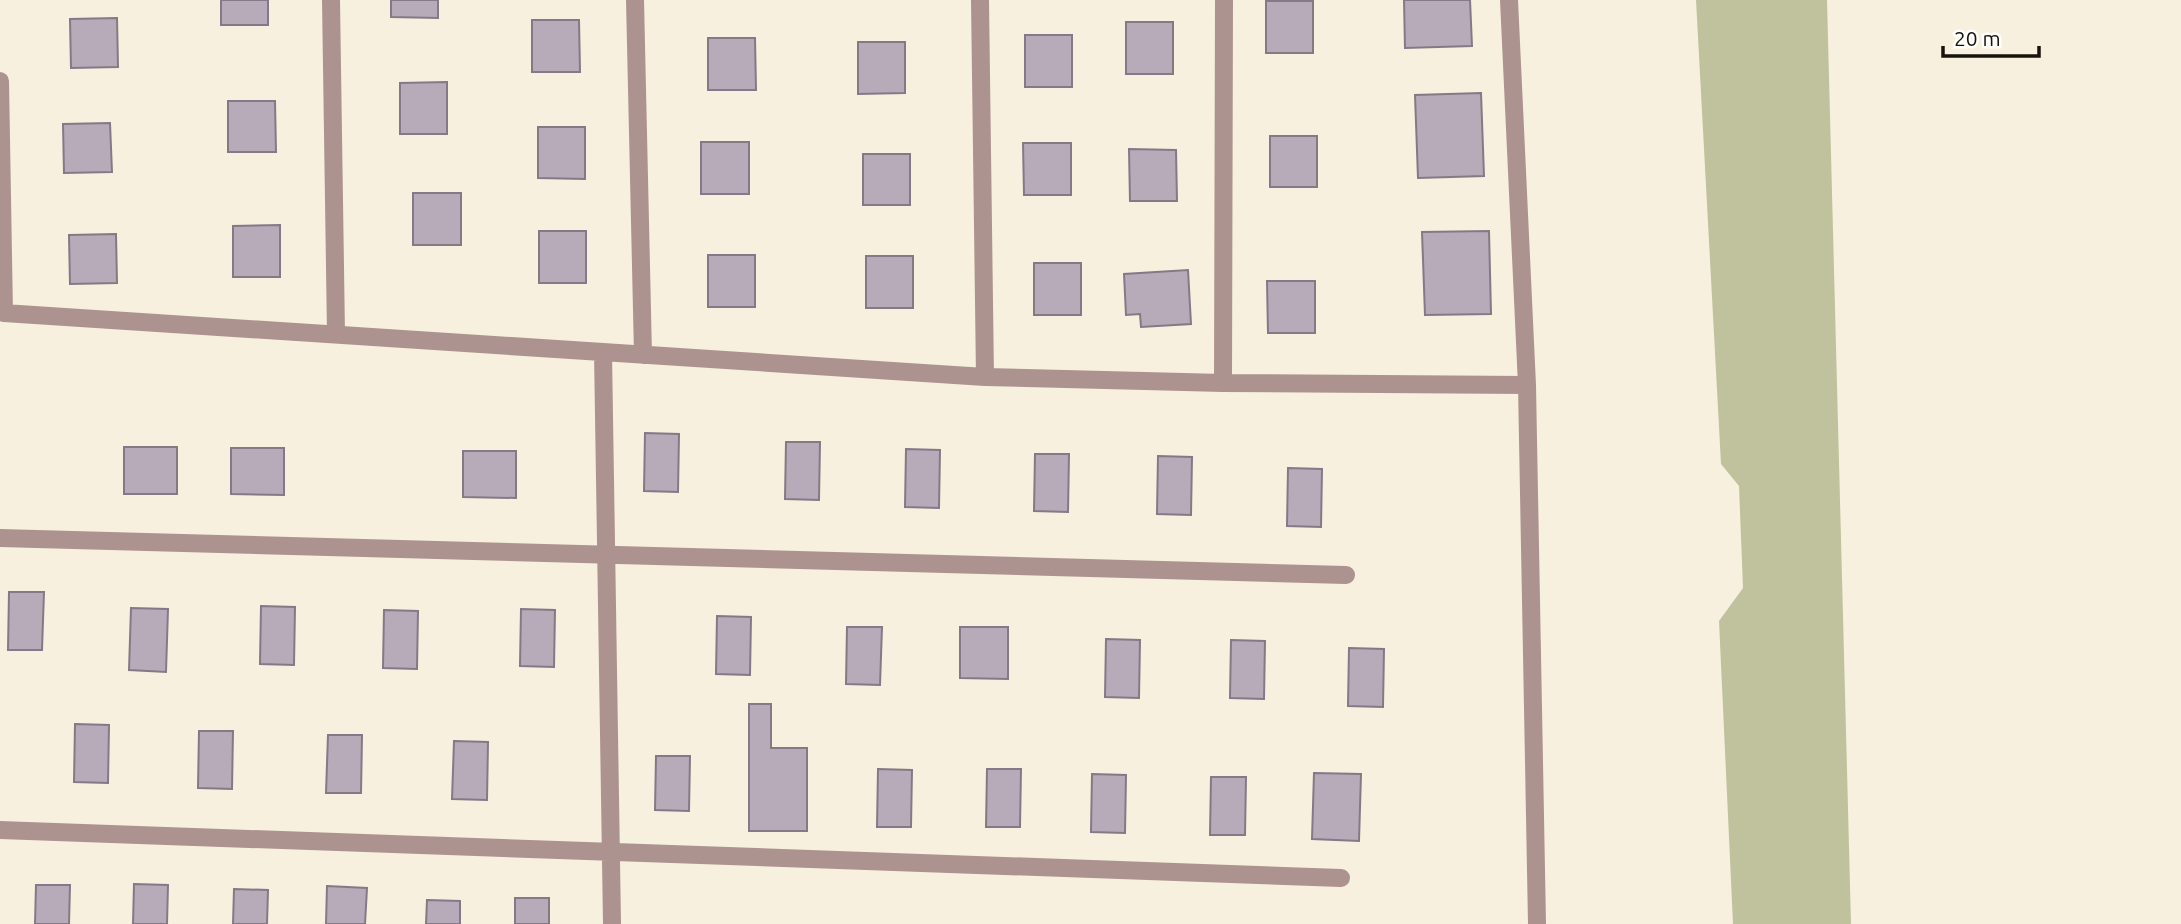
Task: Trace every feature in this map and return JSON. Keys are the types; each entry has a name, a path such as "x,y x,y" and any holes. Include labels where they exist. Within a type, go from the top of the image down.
{"street":[{"path":"331,0 337,334"},
{"path":"635,0 643,355"},
{"path":"979,0 985,377"},
{"path":"1223,383 1224,0"},
{"path":"1509,0 1527,385 1537,924"},
{"path":"0,81 2,312 985,377 1223,383 1527,385"},
{"path":"603,352 612,924"},
{"path":"0,538 1346,575"},
{"path":"0,830 1341,878"}],"green space":[{"path":"1696,0 1827,0 1851,924 1733,924 1719,621 1743,588 1739,486 1721,464"}],"building":[{"path":"221,0 268,0 268,25 221,25"},
{"path":"391,0 438,0 438,18 391,17"},
{"path":"1404,0 1470,0 1472,46 1405,48"},
{"path":"1266,1 1313,1 1313,53 1266,53"},
{"path":"117,18 118,67 71,68 70,19"},
{"path":"532,20 579,20 580,72 532,72"},
{"path":"1126,22 1173,22 1173,74 1126,74"},
{"path":"1025,35 1072,35 1072,87 1025,87"},
{"path":"708,38 755,38 756,90 708,90"},
{"path":"858,42 905,42 905,93 858,94"},
{"path":"447,82 447,134 400,134 400,83"},
{"path":"1481,93 1484,176 1418,178 1415,95"},
{"path":"228,101 275,101 276,152 228,152"},
{"path":"110,123 112,172 64,173 63,124"},
{"path":"538,127 585,127 585,179 538,178"},
{"path":"1270,136 1317,136 1317,187 1270,187"},
{"path":"701,142 749,142 749,194 701,194"},
{"path":"1023,143 1071,143 1071,195 1024,195"},
{"path":"1129,149 1176,150 1177,201 1130,201"},
{"path":"863,154 910,154 910,205 863,205"},
{"path":"413,193 461,193 461,245 413,245"},
{"path":"280,225 280,277 233,277 233,226"},
{"path":"539,231 586,231 586,283 539,283"},
{"path":"1489,231 1491,314 1425,315 1422,232"},
{"path":"116,234 117,283 70,284 69,235"},
{"path":"708,255 755,255 755,307 708,307"},
{"path":"866,256 913,256 913,308 866,308"},
{"path":"1034,263 1081,263 1081,315 1034,315"},
{"path":"1188,270 1191,324 1141,327 1140,314 1126,315 1124,274"},
{"path":"1267,281 1315,281 1315,333 1268,333"},
{"path":"645,433 679,434 678,492 644,491"},
{"path":"786,442 820,442 819,500 785,499"},
{"path":"124,447 177,447 177,494 124,494"},
{"path":"231,448 284,448 284,495 231,494"},
{"path":"906,449 940,450 939,508 905,507"},
{"path":"463,451 516,451 516,498 463,497"},
{"path":"1035,454 1069,454 1068,512 1034,511"},
{"path":"1158,456 1192,457 1191,515 1157,514"},
{"path":"1288,468 1322,469 1321,527 1287,526"},
{"path":"9,592 44,592 42,650 8,650"},
{"path":"261,606 295,607 294,665 260,664"},
{"path":"131,608 168,609 166,672 129,670"},
{"path":"521,609 555,610 554,667 520,666"},
{"path":"384,610 418,611 417,669 383,668"},
{"path":"717,616 751,617 750,675 716,674"},
{"path":"847,627 882,627 880,685 846,684"},
{"path":"960,627 1008,627 1008,679 960,678"},
{"path":"1106,639 1140,640 1139,698 1105,697"},
{"path":"1231,640 1265,641 1264,699 1230,698"},
{"path":"1349,648 1384,649 1383,707 1348,706"},
{"path":"749,704 771,704 771,748 807,748 807,831 749,831"},
{"path":"75,724 109,725 108,783 74,782"},
{"path":"199,731 233,731 232,789 198,788"},
{"path":"328,735 362,735 361,793 326,793"},
{"path":"454,741 488,742 487,800 452,799"},
{"path":"656,756 690,756 689,811 655,810"},
{"path":"878,769 912,770 911,827 877,827"},
{"path":"987,769 1021,769 1020,827 986,827"},
{"path":"1314,773 1361,774 1359,841 1312,839"},
{"path":"1092,774 1126,775 1125,833 1091,832"},
{"path":"1211,777 1246,777 1245,835 1210,835"},
{"path":"134,884 168,885 167,924 133,924"},
{"path":"36,885 70,885 69,924 35,924"},
{"path":"327,886 367,888 365,924 326,924"},
{"path":"234,889 268,890 267,924 233,924"},
{"path":"515,898 549,898 549,924 515,924"},
{"path":"427,900 460,901 460,924 426,924"}]}
